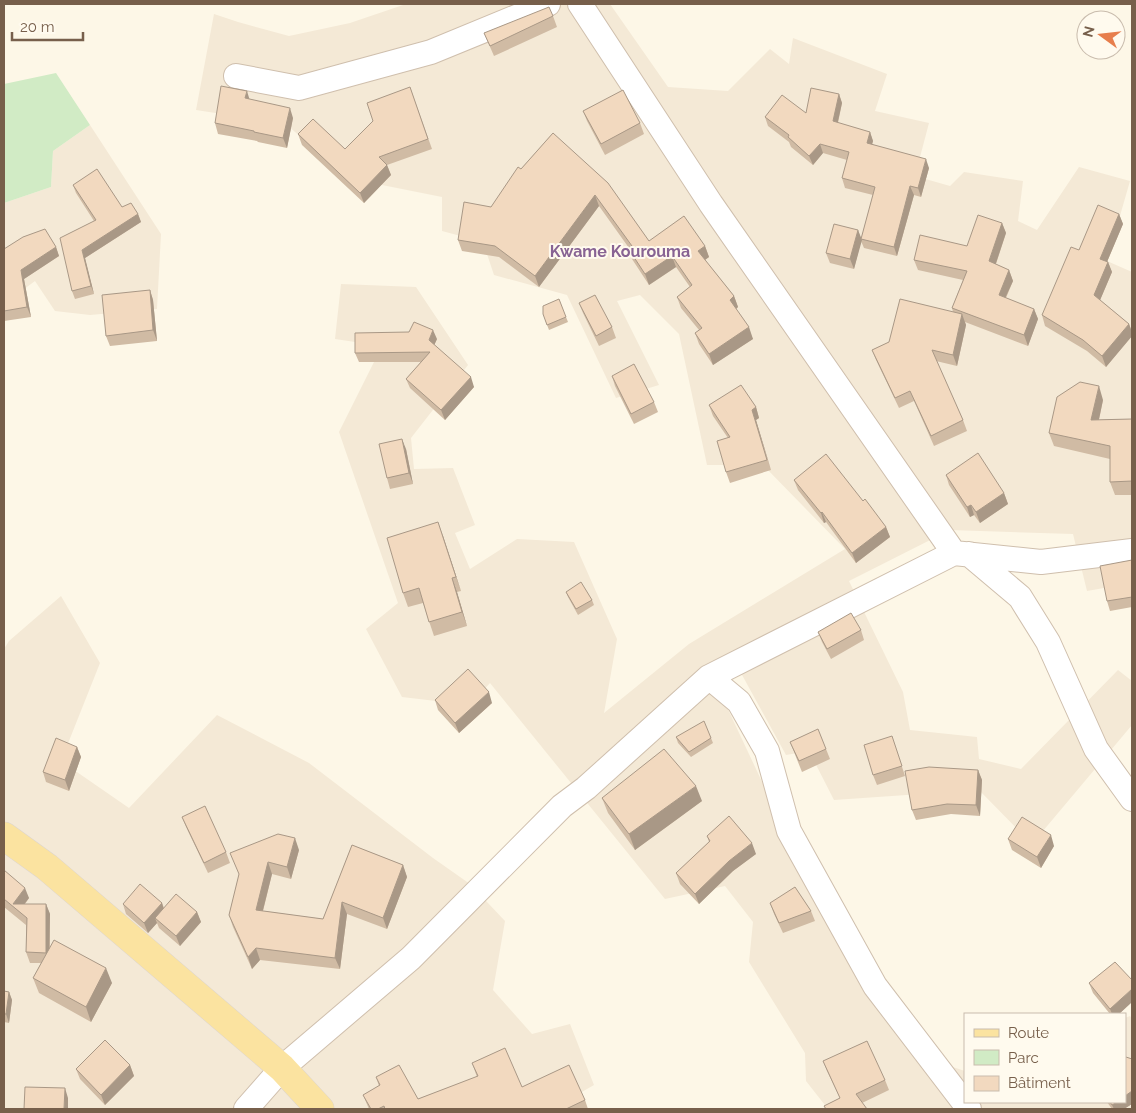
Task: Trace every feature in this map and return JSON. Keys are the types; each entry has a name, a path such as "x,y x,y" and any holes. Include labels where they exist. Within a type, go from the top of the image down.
{"main road":[{"path":"4,836 47,867 282,1068 320,1109"}],"street":[{"path":"236,76 299,88 431,52 548,4"},
{"path":"580,4 711,204 962,553 1020,597 1048,642 1096,749 1132,799"},
{"path":"246,1109 282,1068 411,958 562,806 586,788 709,677 962,553 1041,562 1132,551"},
{"path":"709,677 739,702 767,751 789,831 875,986 964,1102"}],"shaded area":[{"path":"406,4 610,4 668,87 728,91 770,49 789,64 793,38 887,74 875,111 929,123 915,176 950,186 964,172 1023,181 1018,221 1037,230 1079,167 1130,181 1107,261 1132,272 1132,583 1087,591 1073,534 950,530 849,581 903,692 910,730 977,737 979,759 1021,769 1118,670 1132,681 1132,725 1032,844 979,790 834,800 809,751 786,755 730,653 717,686 819,903 925,1058 964,1071 964,1103 1126,1103 1126,1097 1132,1109 828,1109 806,1081 805,1053 749,962 753,922 725,886 665,899 490,683 470,705 402,697 366,629 398,603 339,432 382,346 335,339 341,284 416,287 468,365 411,438 414,469 453,468 475,525 455,533 470,569 517,539 574,542 617,639 604,713 689,644 845,549 763,465 707,465 679,334 640,295 617,301 659,385 616,398 567,295 494,275 483,242 442,231 442,197 347,178 286,124 196,110 214,14 289,36 350,23"},
{"path":"90,125 161,234 157,309 90,315 55,311 35,281 4,304 4,203 51,187 53,151"},
{"path":"61,596 100,663 61,761 129,808 217,715 309,763 470,884 505,921 493,990 532,1034 570,1024 594,1085 552,1109 4,1109 4,649 9,641"},
{"path":"1130,1016 1132,1019 1132,1071 1126,1076 1126,1018"}],"green space":[{"path":"56,73 90,125 53,151 51,187 4,203 4,84"}],"building":[{"path":"549,7 553,16 490,46 484,33"},
{"path":"221,86 247,91 245,98 290,108 283,138 215,123"},
{"path":"410,87 428,139 379,157 387,165 360,193 298,134 313,119 345,149 373,121 367,103"},
{"path":"811,88 839,94 833,121 870,132 867,143 926,159 918,188 910,186 894,247 861,239 875,187 842,178 849,152 820,144 809,156 788,137 789,135 765,117 782,95 806,113"},
{"path":"623,90 640,123 601,144 583,111"},
{"path":"553,133 608,183 649,241 684,216 705,246 698,251 734,296 730,300 749,327 709,354 695,333 702,328 677,297 692,285 672,256 645,274 628,248 632,246 595,195 535,276 495,246 458,240 464,202 491,207 518,167 521,169"},
{"path":"97,169 122,207 131,203 138,214 82,250 91,286 72,291 60,238 96,220 73,185"},
{"path":"1098,205 1119,214 1100,259 1108,262 1094,295 1129,324 1102,356 1083,340 1042,315 1071,247 1079,250"},
{"path":"978,215 1002,223 989,261 1009,270 999,295 1034,309 1024,335 952,308 967,271 914,260 920,235 967,246"},
{"path":"834,224 858,230 850,259 826,253"},
{"path":"45,229 56,247 21,270 27,307 4,311 4,249 23,237"},
{"path":"150,290 153,330 106,336 102,295"},
{"path":"595,295 612,327 596,336 579,303"},
{"path":"559,299 566,317 547,325 543,314 543,306"},
{"path":"900,299 962,314 953,355 932,350 963,420 931,436 910,391 895,398 872,350 889,342"},
{"path":"414,322 433,330 429,340 471,377 441,410 406,379 430,352 355,353 355,333 409,332"},
{"path":"634,364 654,402 631,414 612,376"},
{"path":"1080,382 1099,386 1091,420 1132,419 1132,481 1110,482 1110,446 1049,433 1057,397"},
{"path":"741,385 756,407 752,410 767,460 726,472 717,441 730,437 709,405"},
{"path":"402,439 409,473 387,478 379,444"},
{"path":"978,453 1004,493 976,512 971,505 967,507 946,475"},
{"path":"826,454 863,501 865,499 886,527 852,553 822,512 794,480"},
{"path":"438,522 456,577 452,578 462,612 429,622 419,588 403,593 387,538"},
{"path":"1132,560 1132,597 1107,601 1100,566"},
{"path":"581,582 592,600 576,609 566,592"},
{"path":"851,613 861,630 827,649 818,632"},
{"path":"468,669 489,692 455,723 435,700"},
{"path":"704,721 711,738 689,752 676,737"},
{"path":"818,729 826,749 799,761 790,742"},
{"path":"892,736 902,766 873,775 864,745"},
{"path":"56,738 77,747 65,780 43,772"},
{"path":"664,749 696,786 629,834 602,798"},
{"path":"929,767 978,770 976,805 947,804 912,810 905,771"},
{"path":"205,806 226,852 204,863 182,817"},
{"path":"729,816 752,843 729,861 695,894 676,873 710,841 707,836"},
{"path":"1022,817 1051,835 1037,857 1008,839"},
{"path":"278,834 295,838 287,867 268,862 256,910 323,919 352,845 403,865 383,918 342,902 335,958 256,948 248,957 229,915 239,874 230,853"},
{"path":"4,870 25,888 13,904 46,904 46,953 26,952 27,918 4,899"},
{"path":"140,884 162,903 144,923 123,904"},
{"path":"795,887 811,911 779,923 770,903"},
{"path":"176,894 197,912 176,936 155,918"},
{"path":"54,940 106,968 86,1007 33,978"},
{"path":"1115,962 1132,980 1132,989 1110,1009 1089,983"},
{"path":"4,991 9,992 6,1014 4,1014"},
{"path":"105,1040 130,1065 101,1095 76,1069"},
{"path":"867,1041 885,1080 856,1094 867,1109 826,1109 824,1106 840,1098 823,1061"},
{"path":"505,1048 522,1087 569,1065 585,1100 566,1109 385,1109 384,1106 378,1109 371,1109 363,1095 380,1085 376,1077 399,1065 418,1099 478,1076 472,1063"},
{"path":"1126,1057 1132,1059 1132,1091 1126,1095"},
{"path":"25,1087 65,1088 64,1109 24,1109"}],"district":[{"name":"Kwame Kourouma","path":"620,251"}]}
